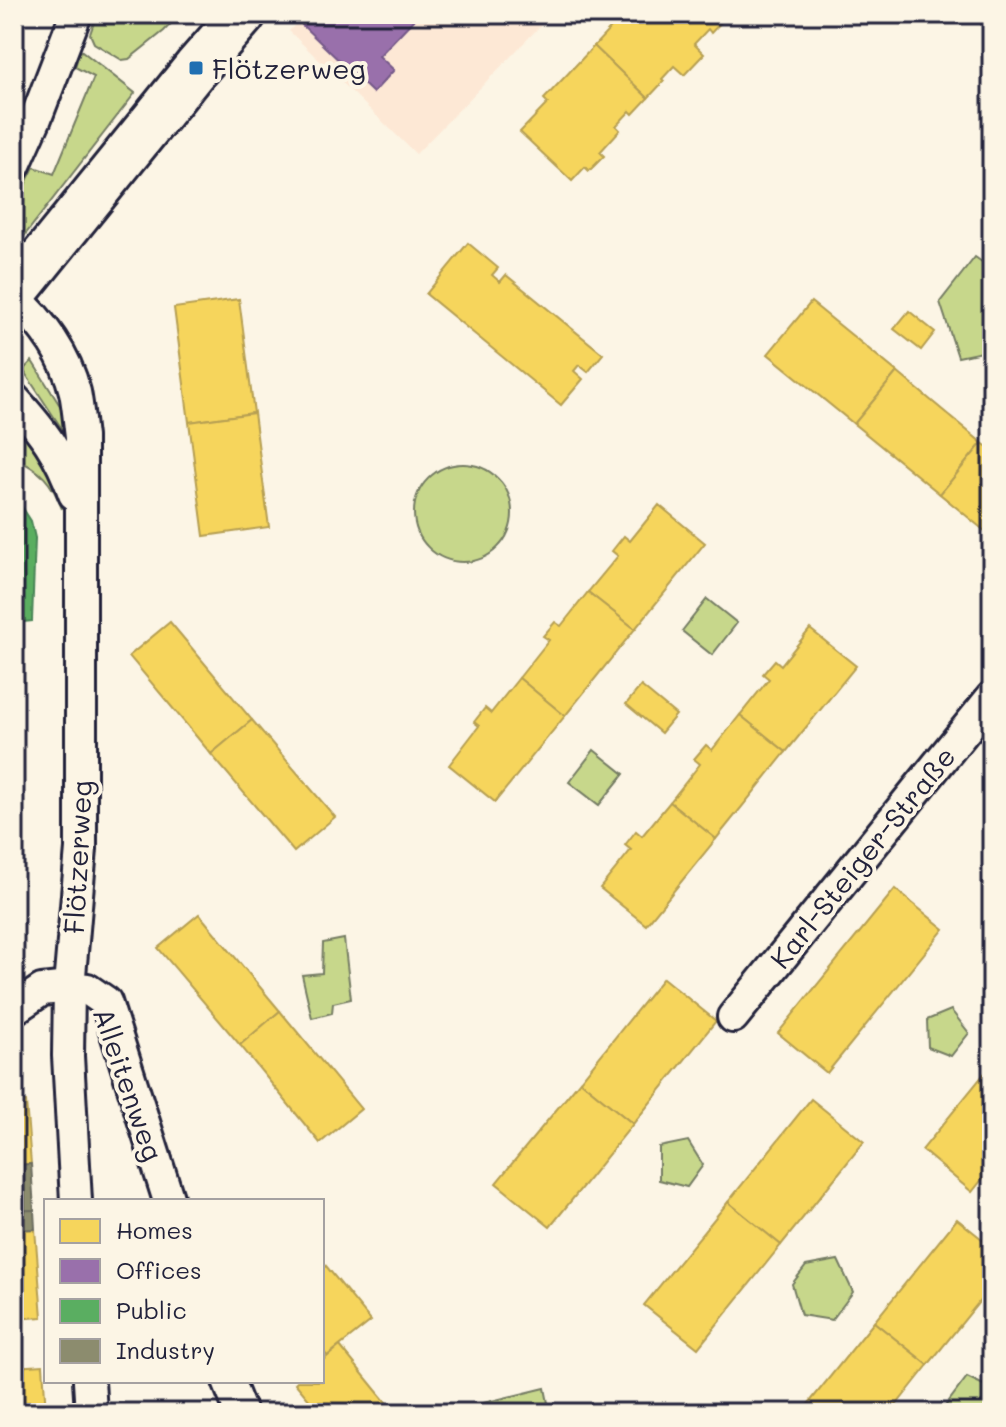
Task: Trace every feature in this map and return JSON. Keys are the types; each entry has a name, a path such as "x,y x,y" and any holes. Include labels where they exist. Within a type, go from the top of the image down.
{"main road":[{"path":"14,295 121,159 243,14"}],"street":[{"path":"14,167 76,14"},
{"name":"Flötzerweg","path":"14,295 49,335 61,355 74,390 81,437 81,849 69,987 68,1056 76,1199"},
{"name":"Flötzerweg","path":"14,399 42,429 65,467 80,512"},
{"name":"Karl-Steiger-Straße","path":"733,1017 992,697"},
{"path":"14,1009 42,990 69,987"},
{"name":"Alleitenweg","path":"69,987 87,989 106,1002 168,1199"},
{"path":"89,1383 91,1413"},
{"path":"229,1383 241,1413"}],"shaded area":[{"path":"306,14 552,14 416,154 289,31"}],"green space":[{"path":"97,14 180,14 129,59 122,60 94,43 90,34"},
{"path":"82,51 135,93 14,249 14,207 34,167 54,174 94,77 75,67"},
{"path":"975,257 992,269 992,350 958,357 940,302"},
{"path":"32,361 64,412 68,438 23,370"},
{"path":"14,427 32,444 46,464 62,509 44,478 14,458"},
{"path":"463,464 482,468 498,478 508,494 512,513 508,532 498,548 482,558 463,562 444,558 428,548 418,532 414,513 418,494 428,478 444,468"},
{"path":"707,599 737,623 712,655 682,631"},
{"path":"594,750 624,774 599,805 569,782"},
{"path":"344,939 351,999 333,1003 332,1013 312,1018 302,975 322,973 323,943"},
{"path":"951,1010 969,1033 951,1056 928,1047 927,1020"},
{"path":"688,1141 703,1165 687,1187 659,1180 659,1147"},
{"path":"838,1260 853,1292 832,1320 801,1315 792,1284 806,1266"},
{"path":"967,1377 992,1389 992,1413 952,1413 946,1405"},
{"path":"545,1388 550,1413 477,1413 475,1405"}],"building: Homes":[{"path":"620,14 723,14 726,17 711,33 708,29 694,44 704,54 684,75 674,66 648,98 594,46 621,17"},
{"path":"594,46 648,98 616,126 620,130 600,152 604,156 589,171 585,167 572,181 520,132 548,103 544,99"},
{"path":"468,243 498,268 492,275 500,282 506,275 603,354 588,372 579,365 574,371 583,379 561,405 426,294"},
{"path":"239,299 254,413 189,422 174,308"},
{"path":"811,302 897,372 854,424 768,354"},
{"path":"909,311 935,332 921,350 894,329"},
{"path":"897,372 982,443 940,494 854,424"},
{"path":"254,413 269,527 204,536 189,422"},
{"path":"982,443 992,450 992,537 940,494"},
{"path":"659,505 705,543 635,629 588,592 618,556 612,551 624,536 630,541"},
{"path":"588,592 635,629 565,716 519,678 549,640 543,636 555,622 561,626"},
{"path":"170,622 252,720 211,754 129,656"},
{"path":"810,629 856,666 786,752 740,715 769,679 763,674 775,660 781,665"},
{"path":"519,678 565,716 495,802 449,765 479,726 474,722 485,708 491,713"},
{"path":"641,686 676,715 661,733 626,704"},
{"path":"740,715 786,752 716,839 670,802 700,764 694,759 706,745 712,750"},
{"path":"252,720 335,817 294,852 211,754"},
{"path":"670,802 716,839 646,925 600,888 631,850 625,845 636,831 642,836"},
{"path":"895,889 944,929 827,1073 778,1033"},
{"path":"199,914 280,1011 240,1045 158,948"},
{"path":"663,978 716,1021 633,1124 580,1081"},
{"path":"280,1011 361,1109 320,1143 240,1045"},
{"path":"992,1064 992,1167 972,1192 922,1150"},
{"path":"580,1081 633,1124 550,1227 496,1183"},
{"path":"811,1099 864,1142 781,1245 728,1202"},
{"path":"26,1102 31,1164 14,1165 14,1103"},
{"path":"728,1202 781,1245 698,1348 644,1305"},
{"path":"957,1219 992,1247 992,1286 928,1365 874,1322"},
{"path":"35,1229 42,1317 14,1319 14,1230"},
{"path":"324,1263 371,1321 327,1356 324,1352"},
{"path":"874,1322 928,1365 890,1413 801,1413"},
{"path":"340,1346 395,1413 320,1413 295,1383 324,1383 324,1359"},
{"path":"43,1365 46,1413 14,1413 14,1367"}],"building: Offices":[{"path":"312,14 419,14 379,56 394,70 373,93 302,25"}],"building: Public":[{"path":"14,501 31,521 35,538 32,621 14,623"}],"building: Industry":[{"path":"31,1164 34,1210 14,1211 14,1165"},
{"path":"34,1210 35,1229 14,1230 14,1211"}],"place":[{"name":"Flötzerweg","path":"196,68"}]}
